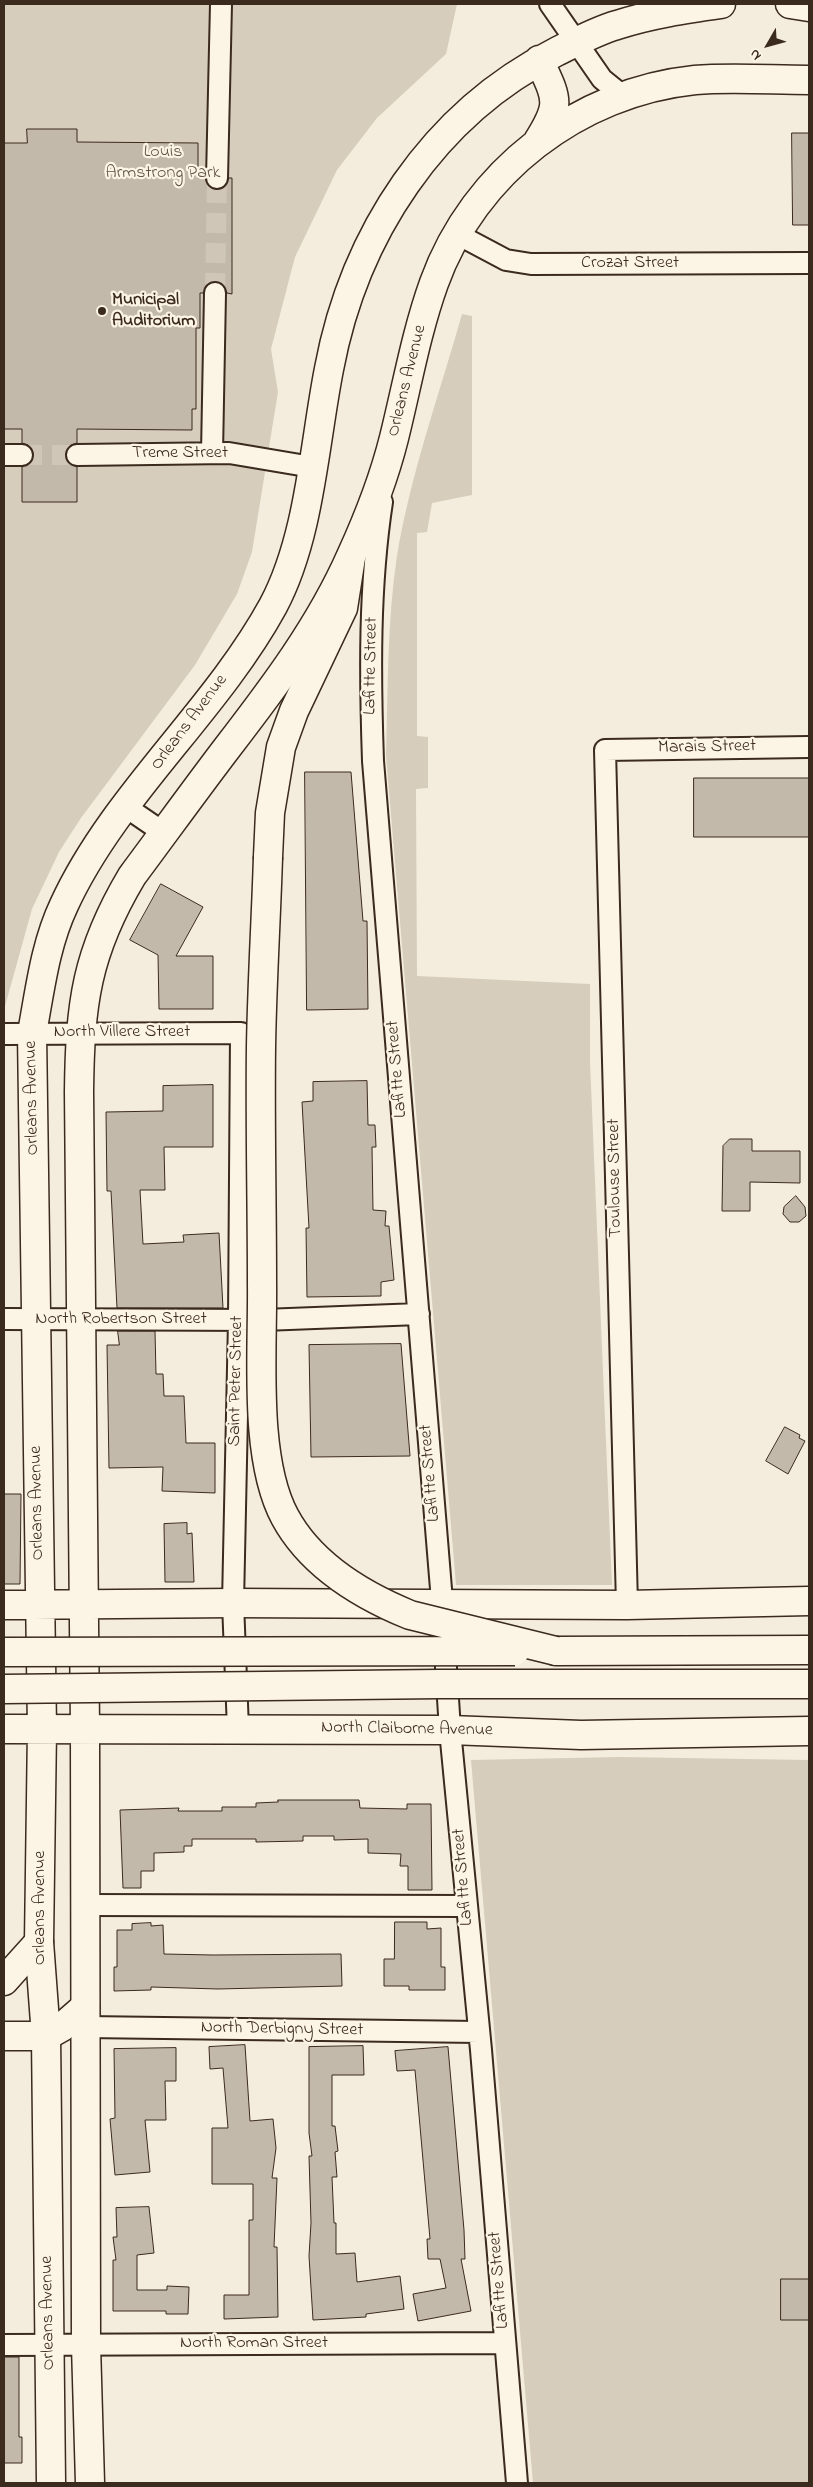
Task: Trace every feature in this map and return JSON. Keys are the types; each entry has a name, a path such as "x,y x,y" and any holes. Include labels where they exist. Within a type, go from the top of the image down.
{"main road":[{"name":"Orleans Avenue","path":"50,2483 46,2036 39,1942 42,1729 32,1033 47,952 63,906 88,861 126,807 251,643 274,604 290,566 301,527 338,325 362,257 386,212 408,178 457,122 490,93 539,60 615,25 670,12 721,4"},
{"path":"790,4 809,7"},
{"path":"537,143 552,119 556,104 554,92 539,60"},
{"path":"685,82 706,71 752,63 809,66"},
{"path":"685,82 809,80"},
{"name":"Orleans Avenue","path":"90,2483 86,2345 85,1729 80,1319 80,1034 87,980 100,938 114,906 132,876 286,670 313,628 351,557 387,463 412,360 434,284 457,234 491,184 537,143 599,105 624,96 685,82"},
{"path":"351,557 343,608 294,711 281,747 270,813 261,1046 263,1415 274,1490 285,1517 304,1545 321,1563 340,1577 392,1608 410,1615 556,1651"},
{"path":"4,1605 233,1603 626,1605 809,1601"},
{"path":"4,1652 809,1650"},
{"path":"4,1689 438,1684 809,1684"},
{"name":"North Claiborne Avenue","path":"4,1729 450,1730 581,1735 809,1731"},
{"path":"4,1981 39,1942"},
{"path":"4,2036 46,2036 85,2017"}],"street":[{"path":"217,178 221,4"},
{"path":"550,4 602,79 624,96"},
{"name":"Crozat Street","path":"457,234 506,260 531,264 809,263"},
{"path":"212,453 215,293"},
{"name":"Treme Street","path":"77,455 228,453 312,468"},
{"name":"Lafitte Street","path":"387,463 375,548 371,635 372,735 442,1605 450,1730 479,2032 517,2483"},
{"name":"Marais Street","path":"605,750 809,747"},
{"name":"Toulouse Street","path":"605,750 626,1605"},
{"path":"126,807 164,833"},
{"name":"North Villere Street","path":"4,1034 241,1033"},
{"name":"Saint Peter Street","path":"238,1729 233,1603 239,1320 241,1033"},
{"name":"North Robertson Street","path":"4,1319 239,1320 419,1314"},
{"path":"85,1905 467,1906"},
{"name":"North Derbigny Street","path":"85,2017 479,2032"},
{"name":"North Roman Street","path":"4,2345 505,2343"}],"green space":[{"name":"Louis Armstrong Park","path":"4,4 457,4 446,54 377,118 337,170 295,257 271,349 278,392 252,552 237,594 195,665 81,818 59,852 32,909 4,1010"},
{"path":"462,314 472,316 472,495 432,503 427,532 417,533 417,736 428,737 428,788 416,789 417,976 590,984 590,1062 612,1585 456,1585 386,756 390,630 397,556 417,465"},
{"path":"620,1757 809,1760 809,2483 533,2483 471,1760"}],"building":[{"name":"Municipal Auditorium","path":"27,129 77,129 77,142 198,143 198,178 205,178 210,188 217,190 223,188 229,178 232,178 232,294 227,293 222,283 215,281 209,283 203,293 200,293 200,328 196,328 196,409 192,409 192,430 77,429 77,443 71,445 65,455 67,461 77,467 77,502 22,502 22,467 32,461 34,455 28,445 22,443 22,429 4,429 4,143 27,143"},
{"path":"792,133 809,133 809,225 793,225"},
{"path":"305,772 351,772 363,921 367,921 368,1009 307,1010"},
{"path":"694,778 809,778 809,837 694,837"},
{"path":"161,884 203,907 176,956 213,956 213,1009 159,1009 158,955 130,940"},
{"path":"367,1081 368,1125 375,1125 376,1147 372,1147 373,1210 386,1211 385,1226 389,1226 394,1280 381,1282 381,1296 307,1297 306,1228 309,1228 302,1102 313,1101 313,1082"},
{"path":"213,1085 213,1147 164,1147 165,1190 140,1190 143,1244 184,1242 183,1235 219,1233 223,1308 117,1308 111,1191 107,1191 106,1112 163,1111 163,1086"},
{"path":"730,1139 752,1139 752,1151 800,1151 800,1183 750,1182 750,1211 722,1211 723,1146"},
{"path":"796,1196 805,1207 806,1216 799,1222 790,1222 783,1214 784,1207"},
{"path":"118,1331 155,1331 156,1374 163,1374 164,1396 184,1396 186,1443 215,1443 215,1493 162,1491 163,1467 109,1468 107,1345 119,1345"},
{"path":"401,1344 410,1456 311,1457 309,1345"},
{"path":"785,1427 800,1435 799,1438 805,1441 788,1474 766,1461"},
{"path":"4,1494 21,1494 20,1584 4,1584"},
{"path":"187,1523 187,1534 192,1533 194,1582 165,1582 164,1524"},
{"path":"278,1800 359,1800 360,1808 407,1809 407,1804 431,1804 432,1890 408,1890 408,1866 400,1866 401,1854 368,1853 368,1839 334,1840 334,1836 303,1836 303,1841 256,1842 256,1839 192,1839 192,1846 184,1846 184,1852 154,1853 154,1871 141,1871 141,1888 123,1888 120,1810 179,1808 178,1811 222,1811 222,1807 256,1807 256,1803 278,1802"},
{"path":"395,1922 427,1922 427,1929 441,1928 441,1967 445,1967 445,1990 409,1990 409,1986 384,1986 384,1959 394,1959"},
{"path":"151,1923 151,1926 163,1925 164,1954 341,1954 342,1986 218,1989 151,1987 151,1990 114,1991 114,1967 117,1967 117,1930 132,1930 132,1924"},
{"path":"245,2045 250,2121 273,2119 276,2148 272,2178 277,2178 274,2247 277,2247 278,2317 224,2319 224,2295 249,2295 249,2220 253,2220 253,2184 212,2184 212,2128 228,2128 223,2068 210,2069 209,2047"},
{"path":"363,2046 364,2075 332,2075 332,2126 335,2126 338,2151 335,2152 337,2177 332,2177 334,2223 336,2223 336,2254 355,2253 357,2282 400,2276 404,2309 366,2314 366,2317 313,2320 309,2256 311,2223 309,2156 312,2156 309,2133 309,2047"},
{"path":"448,2047 464,2230 465,2259 461,2259 471,2311 418,2321 413,2294 446,2288 440,2259 428,2259 427,2239 430,2239 415,2070 397,2071 395,2051"},
{"path":"176,2048 176,2081 165,2081 166,2120 145,2120 150,2172 115,2175 110,2119 115,2118 114,2049"},
{"path":"149,2207 154,2253 137,2255 137,2290 167,2290 167,2286 189,2287 188,2314 166,2314 166,2311 113,2311 113,2260 116,2260 113,2237 117,2237 116,2208"},
{"path":"781,2279 809,2279 809,2320 781,2320"},
{"path":"4,2357 19,2357 19,2437 22,2437 22,2463 4,2463"}],"tunnel":[{"path":"215,293 217,178"},
{"path":"22,455 77,455"}],"place":[{"name":"Municipal Auditorium","path":"102,311"}]}
